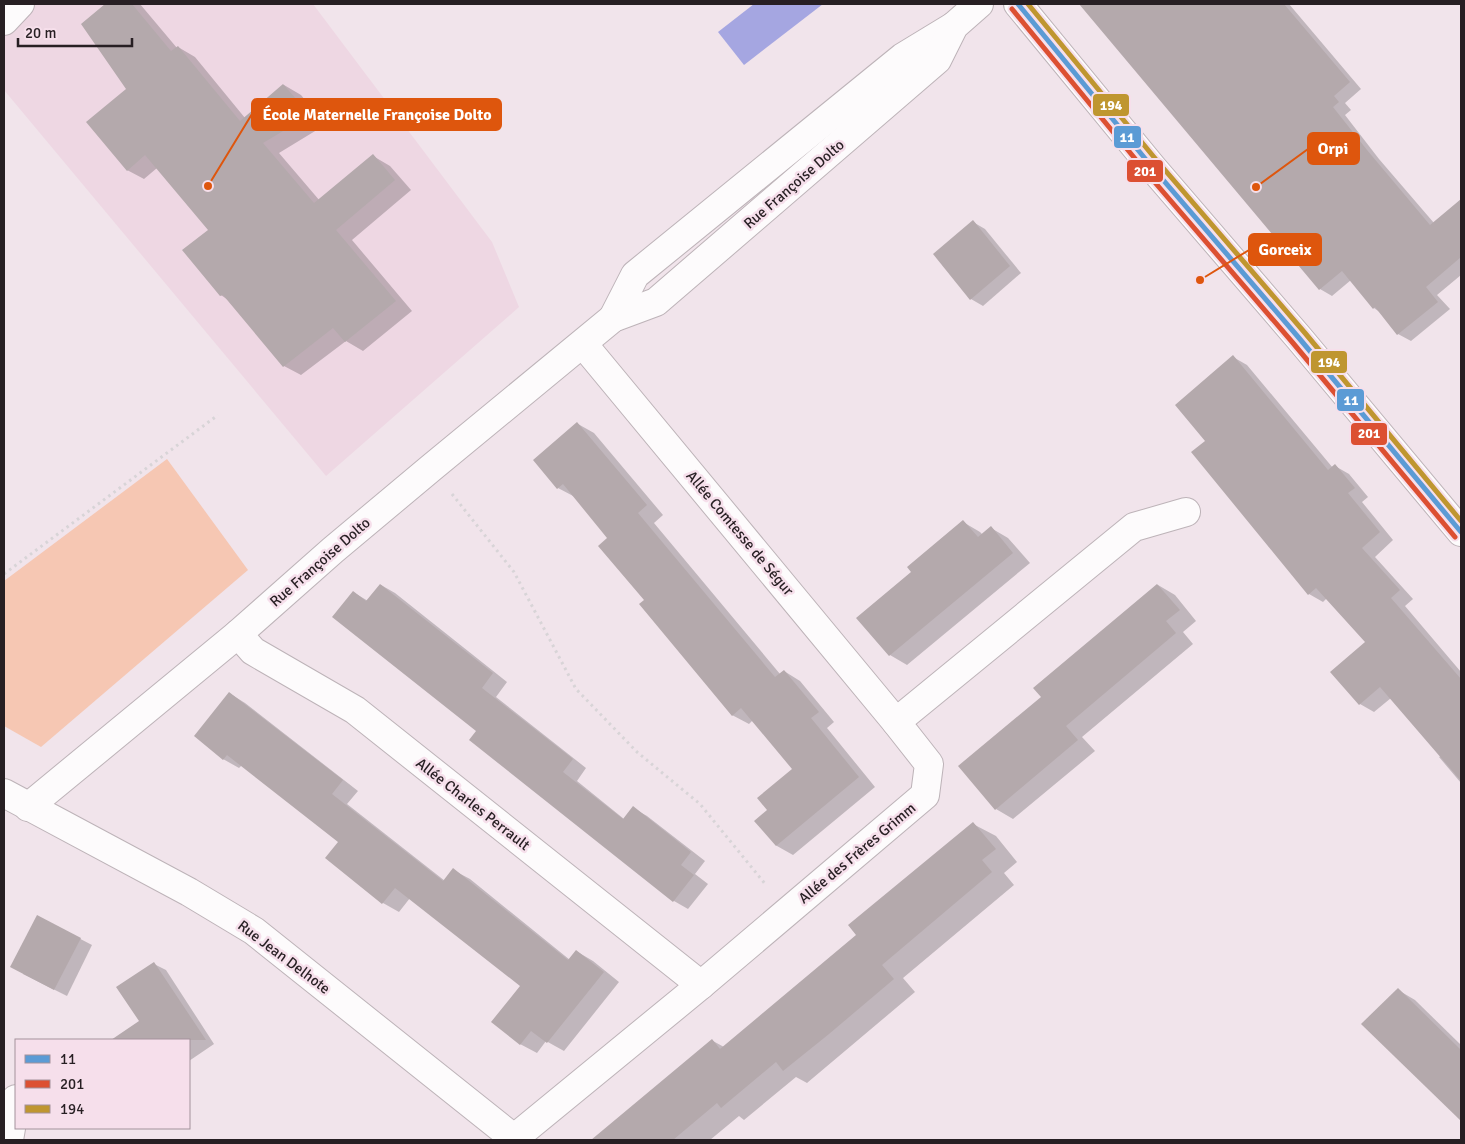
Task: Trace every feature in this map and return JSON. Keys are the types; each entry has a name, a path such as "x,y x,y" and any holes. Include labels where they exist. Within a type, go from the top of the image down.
{"street":[{"path":"4,21 20,4"},
{"name":"Rue Françoise Dolto","path":"28,806 238,634 333,550 431,468 584,344 613,318 635,275 903,57 954,26 979,4"},
{"path":"1018,4 1152,167 1299,338 1461,532"},
{"name":"Allée Comtesse de Ségur","path":"584,344 896,722"},
{"path":"896,722 1134,527 1186,512"},
{"name":"Allée Charles Perrault","path":"238,634 253,651 355,710 701,985"},
{"name":"Allée des Frères Grimm","path":"514,1140 701,985 925,795 929,764 896,722"},
{"name":"Rue Jean Delhote","path":"4,794 188,892 254,931 514,1140"},
{"path":"4,1081 15,1093"},
{"path":"9,1140 15,1105"}],"path":[{"path":"4,574 218,415"},
{"path":"431,468 514,572 576,689 638,752 700,804 788,911"}],"shaded area":[{"path":"28,4 313,4 492,242 519,307 326,476 4,90 4,24"},
{"path":"167,459 248,570 41,747 4,726 4,581"}],"water":[{"path":"754,4 823,4 744,65 718,32"}],"building":[{"path":"105,4 132,4 171,51 178,46 240,121 283,84 310,115 263,143 314,203 373,154 395,180 336,230 396,301 345,342 333,328 283,367 223,295 220,296 182,250 208,230 145,155 127,171 86,122 126,89 81,24"},
{"path":"1079,4 1284,4 1350,82 1334,96 1339,102 1333,107 1430,225 1461,199 1461,257 1426,287 1438,302 1397,335 1375,307 1373,309 1342,271 1319,290"},
{"path":"973,220 1010,266 970,300 933,254"},
{"path":"1233,355 1328,470 1335,464 1355,488 1348,493 1380,532 1362,548 1400,590 1391,598 1461,679 1461,781 1380,687 1359,705 1330,672 1365,642 1316,588 1308,595 1191,452 1205,441 1175,405"},
{"path":"577,422 647,505 638,513 775,677 784,670 819,712 811,718 859,777 776,846 754,821 767,810 757,798 792,769 741,708 732,716 639,604 644,600 598,546 607,538 563,484 557,489 533,460"},
{"path":"963,520 978,537 991,526 1013,553 889,656 856,618 911,572 907,567"},
{"path":"380,584 493,673 482,688 573,759 563,772 623,819 633,806 691,852 681,865 694,875 673,902 469,740 476,731 332,617 353,591 366,601"},
{"path":"1157,584 1180,610 1166,621 1176,633 1066,726 1078,740 995,810 958,766 1041,697 1033,688"},
{"path":"229,692 343,780 332,794 443,881 453,868 568,960 576,950 604,972 547,1043 531,1031 520,1045 491,1022 520,986 395,888 382,904 325,858 338,842 227,755 223,760 194,736"},
{"path":"973,822 996,849 982,860 992,872 882,965 894,979 829,1034 783,1071 776,1062 721,1108 717,1103 673,1140 591,1140 712,1039 720,1049 856,935 848,925"},
{"path":"37,915 81,938 54,990 10,967"},
{"path":"154,962 206,1040 112,1039 139,1021 116,987"},
{"path":"1398,988 1461,1050 1461,1121 1361,1024"}],"transit line":[{"name":"11","path":"1018,4 1152,167 1299,338 1461,532"},
{"name":"194","path":"1028,4 1158,162 1305,333 1461,521"},
{"name":"201","path":"1012,9 1146,172 1293,343 1455,537"}],"place":[{"name":"École Maternelle Françoise Dolto","path":"208,186"},
{"name":"Orpi","path":"1256,187"},
{"name":"Gorceix","path":"1200,280"}]}
